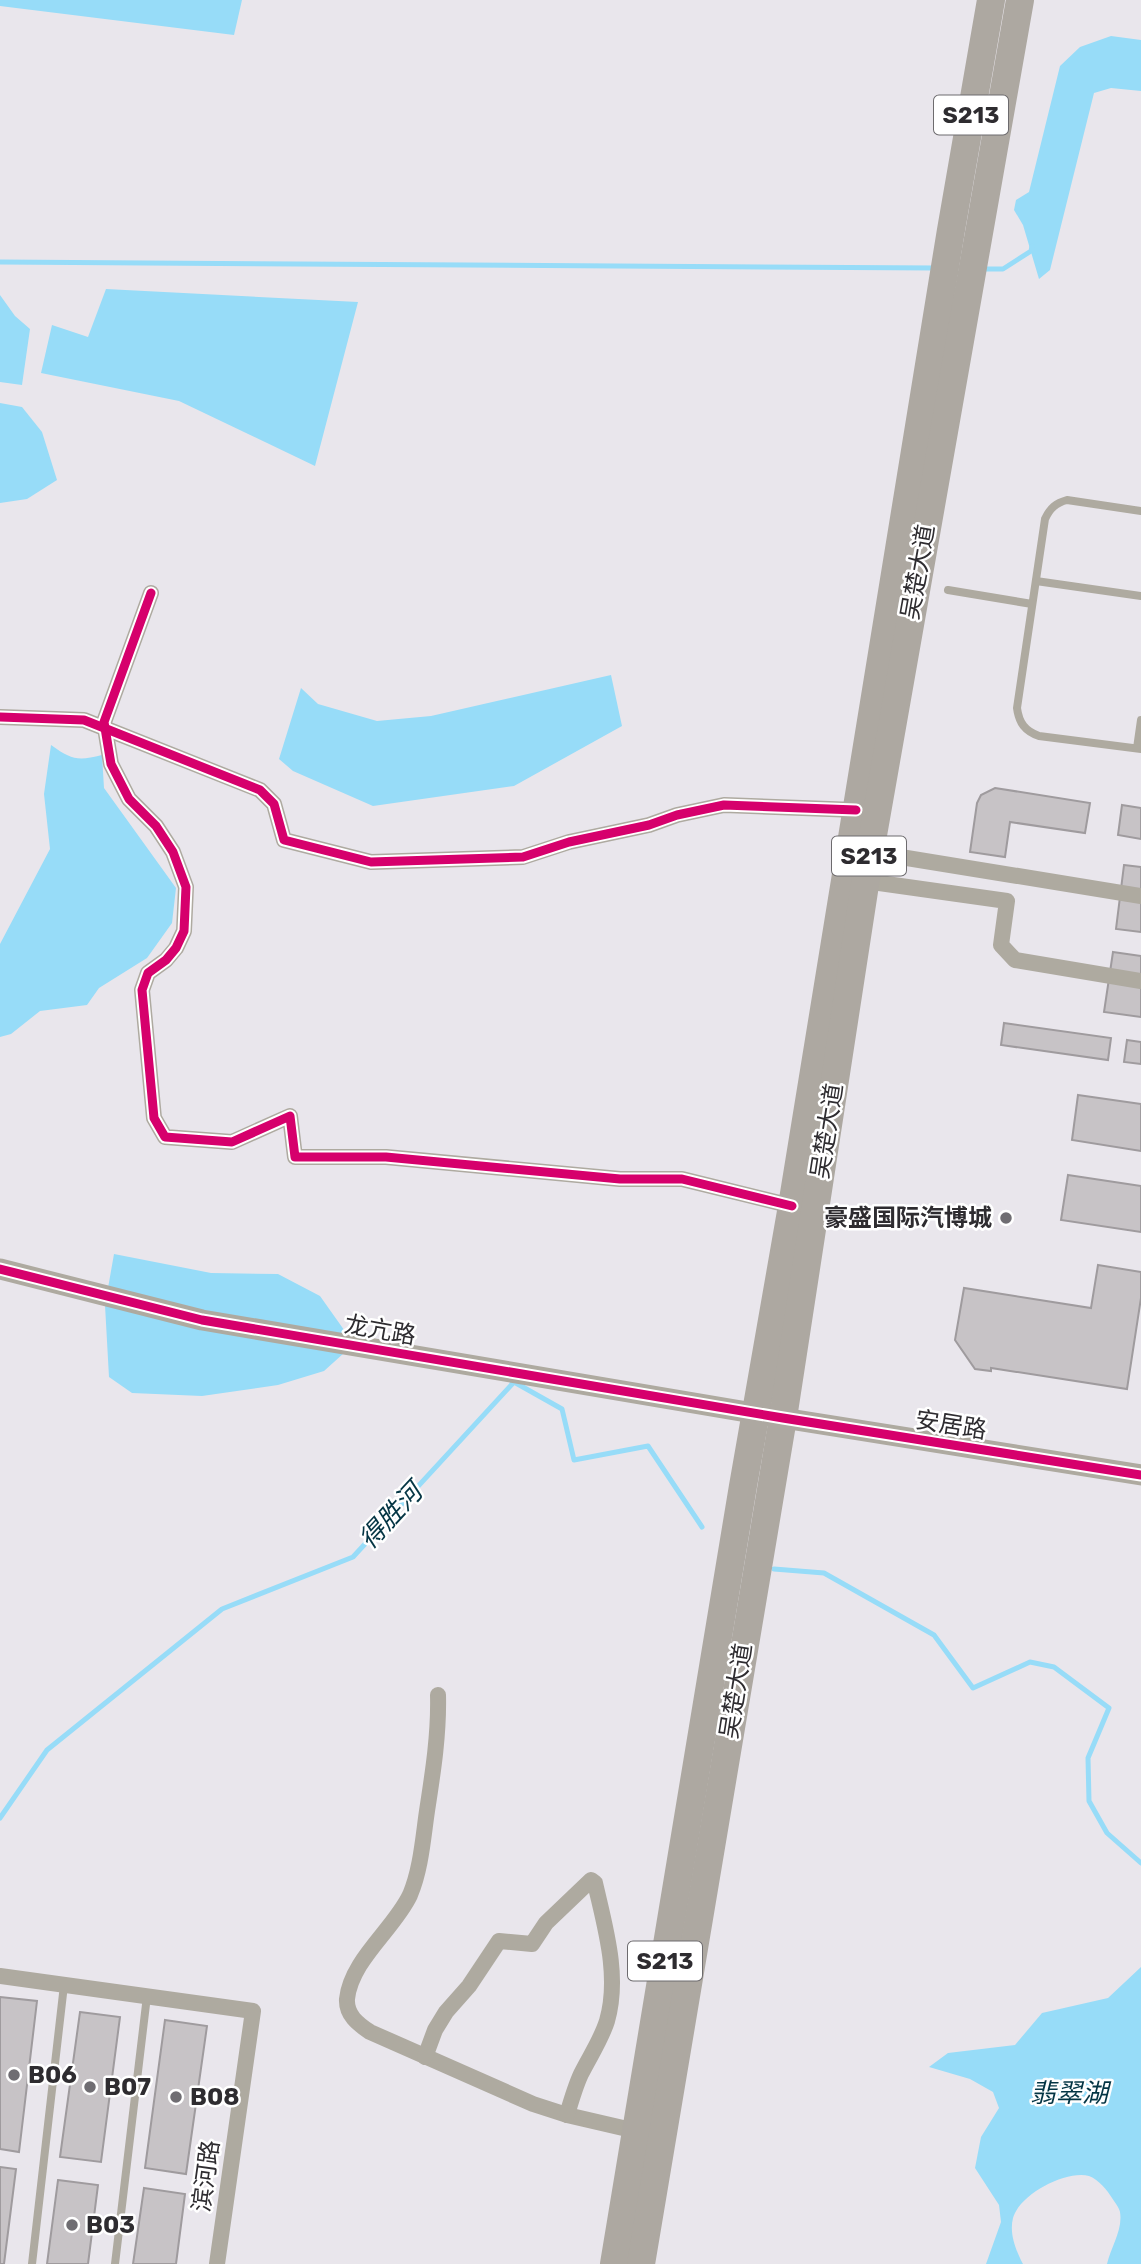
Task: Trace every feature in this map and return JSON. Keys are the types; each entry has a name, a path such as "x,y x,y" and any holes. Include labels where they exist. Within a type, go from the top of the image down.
{"highway":[{"name":"吴楚大道","path":"642,2264 728,1660 743,1486 769,1415 866,881 953,297 951,230 992,0"},
{"name":"吴楚大道","path":"614,2264 636,2131 728,1660 770,1490 769,1415 792,1206 856,810 953,297 978,228 1020,0"}],"street":[{"path":"151,593 104,722 111,764 129,799 156,826 173,852 186,887 184,931 176,948 166,960 148,973 142,989 154,1118 165,1138 232,1142 290,1116 295,1157 386,1157 620,1179 682,1179 792,1206"},
{"path":"0,717 84,720 260,790 274,803 284,840 371,862 523,857 580,839 724,806 856,810"},
{"path":"870,852 1141,896"},
{"path":"866,881 1006,901 1001,945 1015,960 1141,981"},
{"name":"龙亢路","path":"0,1269 202,1320 769,1415"},
{"name":"安居路","path":"769,1415 1141,1475"},
{"path":"438,1695 439,1727 422,1849 410,1894 356,1972 347,1998 347,2008 359,2024 370,2032 533,2104 636,2131"},
{"path":"425,2057 435,2030 446,2012 469,1986 499,1941 531,1944 546,1923 591,1881 595,1883 598,1896 613,1981 607,2020 593,2055 578,2082 567,2115"},
{"path":"0,1976 148,1996"},
{"name":"滨河路","path":"148,1996 253,2011 217,2264"}],"lane":[{"path":"1141,511 1067,500 1053,506 1045,519 1017,708 1021,723 1031,733 1039,736 1139,749 1141,720"},
{"path":"1036,581 1141,596"},
{"path":"948,590 1032,604"},
{"path":"32,2264 64,1985"},
{"path":"115,2264 148,1996"}],"water":[{"path":"0,0 242,0 234,35 0,6"},
{"path":"1111,36 1141,40 1141,91 1111,88 1094,93 1050,270 1039,279 1023,225 1014,210 1016,200 1029,192 1060,66 1080,47"},
{"path":"106,289 358,302 315,466 179,401 41,373 52,325 88,337"},
{"path":"0,295 15,316 30,329 22,385 0,382"},
{"path":"0,403 22,407 42,432 57,480 27,499 0,503"},
{"path":"611,675 622,726 514,786 373,806 293,771 279,759 301,688 318,704 377,721 431,716"},
{"path":"51,745 75,758 102,755 104,788 176,888 172,923 147,958 99,988 87,1005 40,1011 11,1034 0,1037 0,944 50,849 44,794"},
{"path":"114,1254 211,1273 278,1274 320,1296 354,1344 324,1371 278,1385 202,1396 132,1393 109,1377 105,1305"},
{"name":"翡翠湖","path":"1141,1967 1141,2264 1107,2264 1120,2225 1119,2210 1099,2182 1089,2176 1079,2175 1045,2186 1017,2209 1012,2230 1023,2264 986,2264 1001,2222 999,2205 975,2168 981,2137 999,2108 993,2092 970,2079 929,2067 948,2053 1015,2045 1042,2013 1108,1998"}],"building":[{"path":"995,788 1090,803 1085,833 1010,822 1005,857 970,852 977,803 981,795"},
{"path":"1122,805 1141,808 1141,839 1118,835"},
{"path":"1124,865 1141,867 1141,932 1116,929"},
{"path":"1113,952 1141,956 1141,1017 1104,1012"},
{"path":"1004,1023 1111,1038 1108,1060 1001,1045"},
{"path":"1127,1040 1141,1042 1141,1064 1124,1062"},
{"path":"1078,1095 1141,1104 1141,1151 1072,1140"},
{"path":"1068,1175 1141,1186 1141,1232 1061,1220"},
{"path":"1098,1265 1141,1272 1141,1298 1127,1389 991,1368 991,1371 975,1369 955,1340 964,1288 1091,1308"},
{"name":"B06","path":"0,1997 37,2001 19,2152 0,2149"},
{"name":"B07","path":"80,2012 120,2017 101,2162 60,2157"},
{"name":"B08","path":"165,2020 207,2026 186,2174 145,2168"},
{"path":"0,2167 16,2169 4,2264 0,2264"},
{"name":"B03","path":"58,2180 98,2185 88,2264 47,2264"},
{"path":"144,2188 185,2194 176,2264 133,2264"}],"waterway":[{"path":"981,269 1003,269 1031,251 1032,246"},
{"path":"0,262 936,268"},
{"name":"得胜河","path":"0,1818 47,1750 222,1609 353,1557 514,1382 562,1409 574,1460 648,1446 702,1527"},
{"name":"得胜河","path":"774,1569 824,1573 934,1635 973,1688 1030,1662 1054,1667 1109,1708 1088,1758 1089,1801 1107,1833 1141,1863"}],"cycle path":[{"path":"151,593 104,722 111,764 129,799 156,826 173,852 186,887 184,931 176,948 166,960 148,973 142,990 154,1118 165,1137 232,1142 290,1116 295,1157 386,1157 620,1179 682,1179 792,1206"},
{"path":"0,717 84,720 260,790 274,804 284,840 371,862 523,857 569,842 724,805 856,810"},
{"path":"0,1269 202,1320 1141,1475"}],"place":[{"name":"豪盛国际汽博城","path":"1006,1218"},
{"name":"B06","path":"14,2075"},
{"name":"B07","path":"90,2087"},
{"name":"B08","path":"176,2097"},
{"name":"B03","path":"72,2225"}]}
